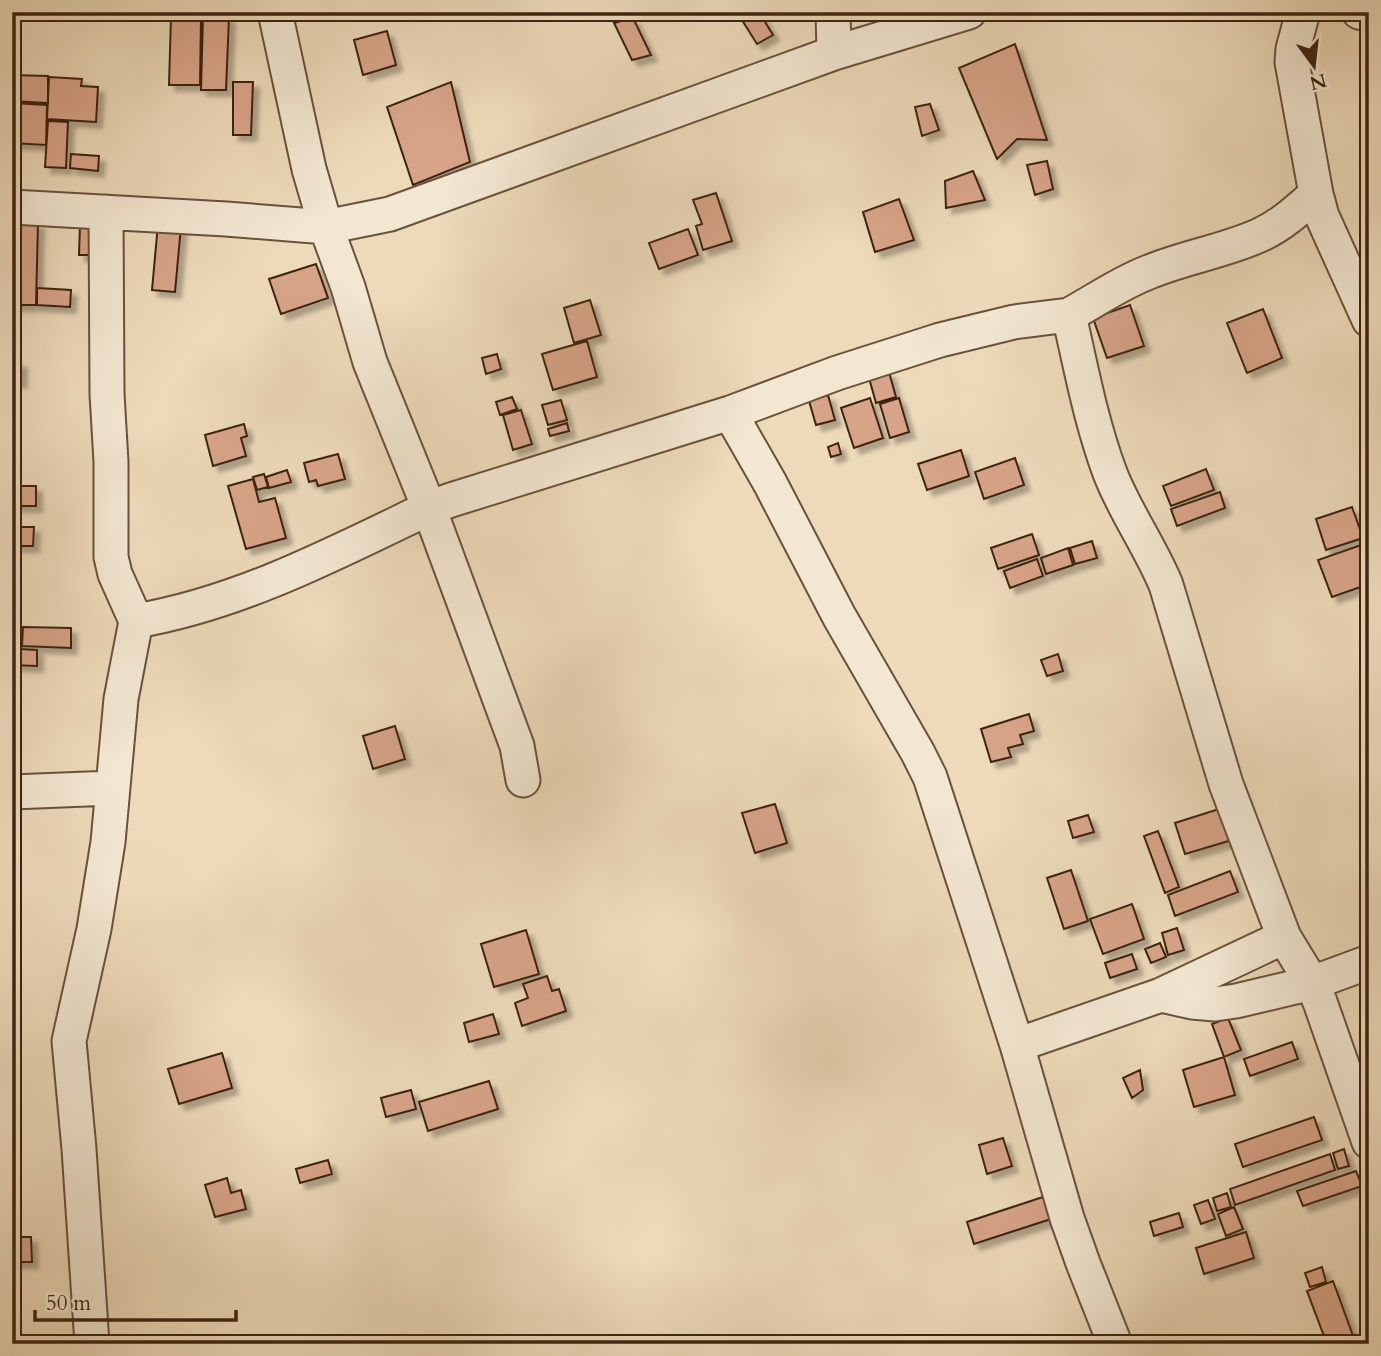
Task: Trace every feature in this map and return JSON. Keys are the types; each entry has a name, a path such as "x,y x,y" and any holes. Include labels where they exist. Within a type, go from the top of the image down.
{"street":[{"path":"275,12 309,169 326,227 370,362 429,508 517,746 523,780"},
{"path":"833,12 834,53"},
{"path":"12,207 326,227 390,214 834,53 969,12"},
{"path":"1303,12 1292,62 1316,194 1322,216 1369,320"},
{"path":"1359,12 1369,14"},
{"path":"136,621 177,613 289,575 429,508 730,414 837,373 940,340 1014,322 1069,315 1112,289 1148,272 1262,234 1287,219 1316,194"},
{"path":"92,1344 69,1041 96,916 108,842 121,699 136,621 119,584 111,558 106,212"},
{"path":"1069,315 1100,445 1111,476 1166,585 1226,784 1284,937 1312,983 1369,1142"},
{"path":"730,414 930,777 1017,1045 1068,1218 1115,1344"},
{"path":"12,792 112,788"},
{"path":"1017,1045 1160,995 1284,937"},
{"path":"1160,995 1192,1003 1215,1004 1312,983 1369,962"}],"building":[{"path":"737,12 759,12 773,35 757,44"},
{"path":"171,16 201,16 200,85 169,85"},
{"path":"203,16 229,17 226,90 201,90"},
{"path":"633,18 651,55 632,60 614,23"},
{"path":"387,31 396,65 363,75 354,40"},
{"path":"1015,44 1047,140 1017,139 997,159 959,68"},
{"path":"12,75 48,76 48,103 12,101"},
{"path":"49,77 82,79 81,86 98,87 96,122 47,119"},
{"path":"233,82 253,82 251,135 233,135"},
{"path":"451,82 470,162 413,185 387,107"},
{"path":"12,103 47,105 46,145 12,143"},
{"path":"930,104 939,130 922,136 915,107"},
{"path":"48,121 68,122 66,168 45,167"},
{"path":"71,154 99,156 98,171 70,168"},
{"path":"1047,161 1053,189 1035,195 1027,165"},
{"path":"973,171 985,200 946,208 945,181"},
{"path":"716,193 732,241 703,250 696,226 702,224 693,200"},
{"path":"899,199 914,240 875,252 863,212"},
{"path":"12,223 38,223 36,305 12,305"},
{"path":"80,224 100,225 98,255 79,255"},
{"path":"158,224 181,226 175,292 152,290"},
{"path":"688,229 698,255 659,269 649,243"},
{"path":"316,264 328,298 281,314 269,279"},
{"path":"37,288 71,290 70,307 37,305"},
{"path":"590,300 601,335 574,343 564,308"},
{"path":"1130,305 1144,346 1107,358 1093,318"},
{"path":"1263,309 1282,358 1247,373 1227,323"},
{"path":"587,341 597,377 553,390 542,354"},
{"path":"497,354 501,369 486,374 482,358"},
{"path":"12,362 21,362 21,382 12,381"},
{"path":"889,372 896,397 876,403 869,378"},
{"path":"828,395 835,420 816,425 809,401"},
{"path":"512,397 517,409 500,415 496,402"},
{"path":"870,398 883,438 854,448 841,408"},
{"path":"899,398 909,432 890,438 880,404"},
{"path":"561,400 567,420 548,425 542,405"},
{"path":"521,410 532,444 513,450 503,415"},
{"path":"567,423 569,431 550,436 548,429"},
{"path":"244,424 247,436 241,438 246,456 213,466 205,435"},
{"path":"838,443 841,454 831,457 828,447"},
{"path":"961,450 969,476 927,490 918,464"},
{"path":"338,454 345,479 318,486 316,480 309,482 304,463"},
{"path":"1015,458 1024,485 984,499 975,472"},
{"path":"1206,469 1214,490 1171,506 1163,486"},
{"path":"287,470 291,482 269,488 266,477"},
{"path":"264,474 268,487 257,490 253,477"},
{"path":"253,479 259,502 275,498 286,538 246,549 228,486"},
{"path":"12,486 36,486 36,506 12,506"},
{"path":"1220,492 1225,508 1177,526 1171,509"},
{"path":"1352,507 1363,538 1326,550 1316,519"},
{"path":"12,527 34,527 33,546 12,546"},
{"path":"1032,534 1039,555 998,569 991,548"},
{"path":"1092,541 1097,558 1075,564 1070,548"},
{"path":"1364,544 1369,556 1369,584 1332,597 1318,560"},
{"path":"1068,548 1073,565 1046,574 1041,558"},
{"path":"1037,559 1043,576 1010,588 1004,571"},
{"path":"12,627 21,627 20,649 37,650 37,666 12,665"},
{"path":"23,627 71,628 71,648 22,646"},
{"path":"1058,654 1063,671 1047,676 1041,660"},
{"path":"1029,714 1034,731 1020,735 1023,744 1008,748 1011,757 991,762 981,729"},
{"path":"395,726 405,759 373,769 363,736"},
{"path":"775,804 787,843 755,853 742,813"},
{"path":"1222,808 1232,840 1185,854 1175,823"},
{"path":"1088,815 1094,832 1073,838 1068,821"},
{"path":"1158,831 1179,887 1165,893 1144,836"},
{"path":"1071,870 1088,921 1064,929 1047,878"},
{"path":"1230,871 1238,892 1175,916 1168,895"},
{"path":"1132,904 1144,939 1103,954 1090,919"},
{"path":"1177,928 1184,950 1168,955 1162,933"},
{"path":"526,930 539,974 494,987 481,944"},
{"path":"1160,943 1166,957 1151,963 1145,949"},
{"path":"1132,954 1137,969 1110,978 1105,963"},
{"path":"547,976 552,991 559,989 566,1011 522,1026 515,1003 528,998 523,984"},
{"path":"493,1014 499,1034 469,1042 464,1023"},
{"path":"1228,1018 1241,1050 1224,1057 1212,1024"},
{"path":"1292,1042 1298,1059 1250,1076 1244,1059"},
{"path":"222,1053 232,1088 179,1104 168,1069"},
{"path":"1224,1057 1235,1095 1194,1107 1183,1070"},
{"path":"1140,1070 1143,1090 1132,1098 1123,1078"},
{"path":"489,1081 498,1109 428,1131 419,1102"},
{"path":"411,1090 416,1109 386,1117 381,1098"},
{"path":"1314,1117 1322,1140 1243,1167 1235,1144"},
{"path":"1003,1138 1012,1166 987,1174 979,1145"},
{"path":"1344,1149 1349,1166 1338,1169 1333,1153"},
{"path":"1330,1154 1335,1170 1235,1205 1230,1189"},
{"path":"328,1160 332,1174 300,1183 296,1169"},
{"path":"1356,1171 1362,1186 1303,1206 1297,1191"},
{"path":"227,1178 231,1193 241,1190 246,1209 215,1217 205,1185"},
{"path":"1227,1193 1231,1207 1217,1211 1213,1198"},
{"path":"1046,1196 1054,1218 974,1244 967,1222"},
{"path":"1208,1200 1215,1219 1201,1224 1194,1205"},
{"path":"1234,1207 1243,1229 1226,1236 1218,1214"},
{"path":"1179,1213 1183,1227 1154,1236 1150,1222"},
{"path":"1246,1232 1254,1258 1204,1274 1196,1248"},
{"path":"12,1237 31,1237 32,1262 12,1262"},
{"path":"1322,1267 1326,1282 1310,1287 1305,1273"},
{"path":"1333,1281 1356,1344 1327,1344 1307,1291"}]}
